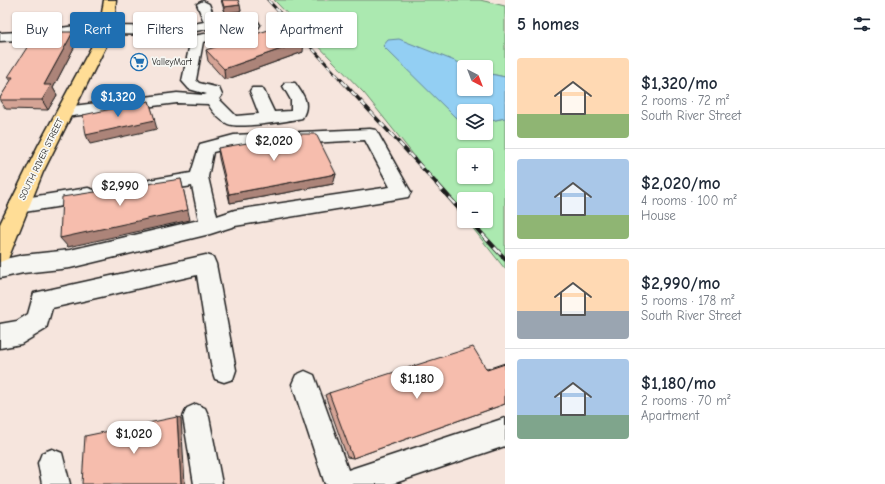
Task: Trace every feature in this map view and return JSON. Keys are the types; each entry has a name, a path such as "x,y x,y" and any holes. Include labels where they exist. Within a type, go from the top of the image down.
{"main road":[{"name":"SOUTH RIVER STREET","path":"108,12 110,0"},
{"name":"SOUTH RIVER STREET","path":"0,252 18,206 98,48"}],"street":[{"path":"197,33 211,24 203,4"},
{"path":"0,36 37,35 70,32"},
{"path":"65,112 177,98 207,100 211,98 215,95 214,91 194,86 189,81 193,48"},
{"path":"211,98 220,112 234,121 298,114 301,109 301,103 290,86"},
{"path":"257,91 269,118"},
{"path":"0,269 23,264 70,259 210,226 235,218 402,192 370,134 234,141 206,148 194,178 210,226"},
{"path":"135,188 194,178"},
{"path":"18,206 104,193"},
{"path":"0,336 21,332 38,321 42,300 206,264 224,370"},
{"path":"305,384 339,484"},
{"path":"196,417 208,484"},
{"path":"349,484 505,432"}],"green space":[{"path":"274,0 480,0 505,6 505,77 493,74 493,60 457,60 457,62 453,61 457,140 493,140 493,121 505,118 505,269 473,228 493,228 493,192 457,192 457,209 364,93 320,48 357,48 357,12 286,12"}],"water":[{"path":"399,39 457,62 457,96 493,96 493,74 505,77 505,118 493,121 493,104 457,104 457,118 455,117 383,46 388,40"}],"building":[{"path":"222,0 238,0 240,5 224,7"},
{"path":"266,31 266,48 284,48 224,69 206,50 212,48 258,48 258,33"},
{"path":"62,32 70,32 70,37 44,85 51,85 42,100 0,100 13,77 8,77 27,48 62,48"},
{"path":"149,101 155,120 86,135 83,115"},
{"path":"300,134 316,134 336,174 229,194 218,148"},
{"path":"181,179 188,210 60,238 62,197"},
{"path":"473,347 487,370 505,364 505,404 353,458 329,393"},
{"path":"177,417 181,484 82,484 85,436"}],"railway":[{"path":"268,0 343,82"},
{"path":"342,81 438,185"},
{"path":"437,184 457,206"},
{"path":"476,228 505,259"}],"place":[{"name":"ValleyMart","path":"139,62"}]}
